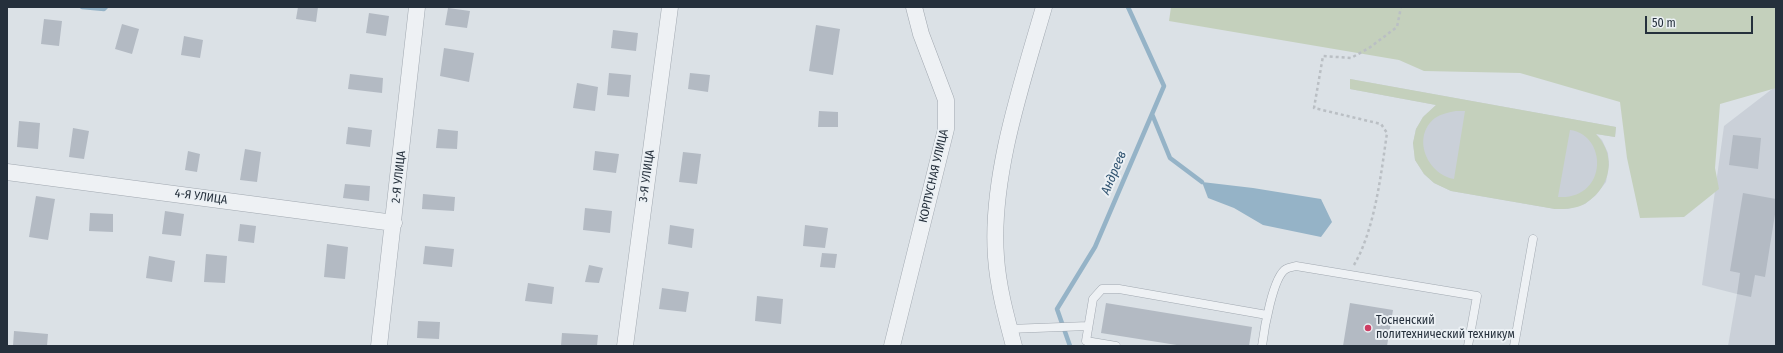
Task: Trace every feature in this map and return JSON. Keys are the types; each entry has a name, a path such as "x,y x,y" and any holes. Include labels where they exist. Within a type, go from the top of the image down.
{"street":[{"name":"2-Я УЛИЦА","path":"379,346 418,7"},
{"name":"3-Я УЛИЦА","path":"625,346 670,7"},
{"name":"КОРПУСНАЯ УЛИЦА","path":"892,346 946,130 946,100 921,34 914,7"},
{"path":"1014,346 999,285 996,255 998,204 1001,175 1009,133 1044,7"},
{"name":"4-Я УЛИЦА","path":"7,172 394,223"}],"lane":[{"path":"1514,346 1533,239"},
{"path":"1262,346 1267,315 1278,279 1286,269 1296,266 1477,296 1468,346"},
{"path":"1116,346 1086,341 1093,299 1102,289 1119,289 1267,315"},
{"path":"1009,329 1088,326"}],"path":[{"path":"1349,275 1359,256 1376,203 1387,133 1381,124 1314,108 1323,56 1352,58 1369,48 1397,27 1401,7"}],"shaded area":[{"path":"1350,79 1616,127 1615,137 1596,134 1602,140 1608,153 1609,165 1606,182 1596,195 1585,204 1568,209 1555,209 1451,191 1434,183 1424,174 1415,160 1413,143 1416,129 1423,117 1436,105 1350,89"},
{"path":"1776,86 1776,346 1728,346 1737,294 1702,285 1724,126"}],"green space":[{"path":"1171,7 1776,7 1776,88 1720,104 1715,168 1719,189 1684,217 1640,218 1627,158 1620,102 1520,73 1424,71 1399,60 1169,21"},
{"path":"1350,79 1616,127 1615,137 1596,134 1603,143 1609,161 1606,180 1601,189 1586,203 1575,208 1567,209 1555,209 1451,191 1434,183 1424,174 1415,160 1413,143 1416,129 1423,117 1436,105 1350,89","holes":["1465,111 1454,179 1444,176 1436,170 1425,154 1423,144 1424,135 1428,126 1435,118 1445,113","1570,130 1582,134 1591,143 1596,154 1597,166 1594,178 1586,188 1574,195 1558,197"]}],"water":[{"path":"1202,182 1253,188 1321,199 1332,222 1321,237 1263,225 1234,208 1208,198"}],"building":[{"path":"298,7 318,7 316,22 296,19"},
{"path":"448,8 470,11 467,28 445,25"},
{"path":"369,13 389,16 386,36 366,33"},
{"path":"44,19 62,21 59,46 41,44"},
{"path":"122,24 139,29 132,54 115,49"},
{"path":"816,25 840,29 833,75 809,71"},
{"path":"613,30 638,33 636,51 611,48"},
{"path":"184,36 203,40 200,58 181,55"},
{"path":"444,48 474,53 469,82 440,76"},
{"path":"609,73 631,75 629,97 607,95"},
{"path":"690,73 710,75 708,92 688,89"},
{"path":"350,74 383,78 382,93 348,89"},
{"path":"577,83 598,87 595,111 573,108"},
{"path":"819,111 838,112 838,127 818,127"},
{"path":"19,121 40,123 38,149 17,147"},
{"path":"348,127 372,130 370,147 346,144"},
{"path":"73,128 89,131 84,159 69,157"},
{"path":"438,129 458,131 457,149 436,148"},
{"path":"1733,135 1761,138 1758,169 1729,165"},
{"path":"245,149 261,152 257,182 240,180"},
{"path":"188,151 200,154 197,172 185,170"},
{"path":"595,151 619,154 616,173 593,170"},
{"path":"683,152 701,154 697,184 679,182"},
{"path":"345,184 370,186 369,201 343,198"},
{"path":"1743,193 1776,199 1776,208 1765,277 1755,275 1751,297 1737,294 1740,273 1730,271"},
{"path":"423,194 455,197 454,211 422,209"},
{"path":"36,196 55,199 48,240 29,237"},
{"path":"585,208 612,211 610,233 583,230"},
{"path":"165,211 184,214 181,236 162,234"},
{"path":"90,213 113,214 113,232 89,231"},
{"path":"240,224 256,226 254,243 238,241"},
{"path":"670,225 694,229 692,248 668,244"},
{"path":"805,225 828,228 825,248 803,246"},
{"path":"327,244 348,247 345,279 324,277"},
{"path":"425,246 454,249 452,267 423,264"},
{"path":"822,253 837,254 835,268 820,267"},
{"path":"206,254 227,256 225,283 204,282"},
{"path":"149,256 175,261 172,282 146,278"},
{"path":"589,265 603,268 599,283 585,282"},
{"path":"528,283 554,287 552,304 525,301"},
{"path":"662,288 689,292 686,312 659,309"},
{"path":"757,296 783,299 781,324 755,321"},
{"path":"1106,303 1252,327 1249,346 1183,346 1101,333"},
{"name":"Тосненский политехнический техникум","path":"1350,303 1393,310 1387,346 1343,346"},
{"path":"418,321 440,322 439,339 417,338"},
{"path":"14,331 48,334 47,346 13,346"},
{"path":"562,333 598,335 597,346 561,346"}],"waterway":[{"path":"82,7 104,9 106,7"},
{"name":"Андреев","path":"1070,346 1057,309 1095,247 1164,86 1128,7"},
{"path":"1152,114 1170,158 1202,182"}],"place":[{"name":"Тосненский политехнический техникум","path":"1368,328"}]}
